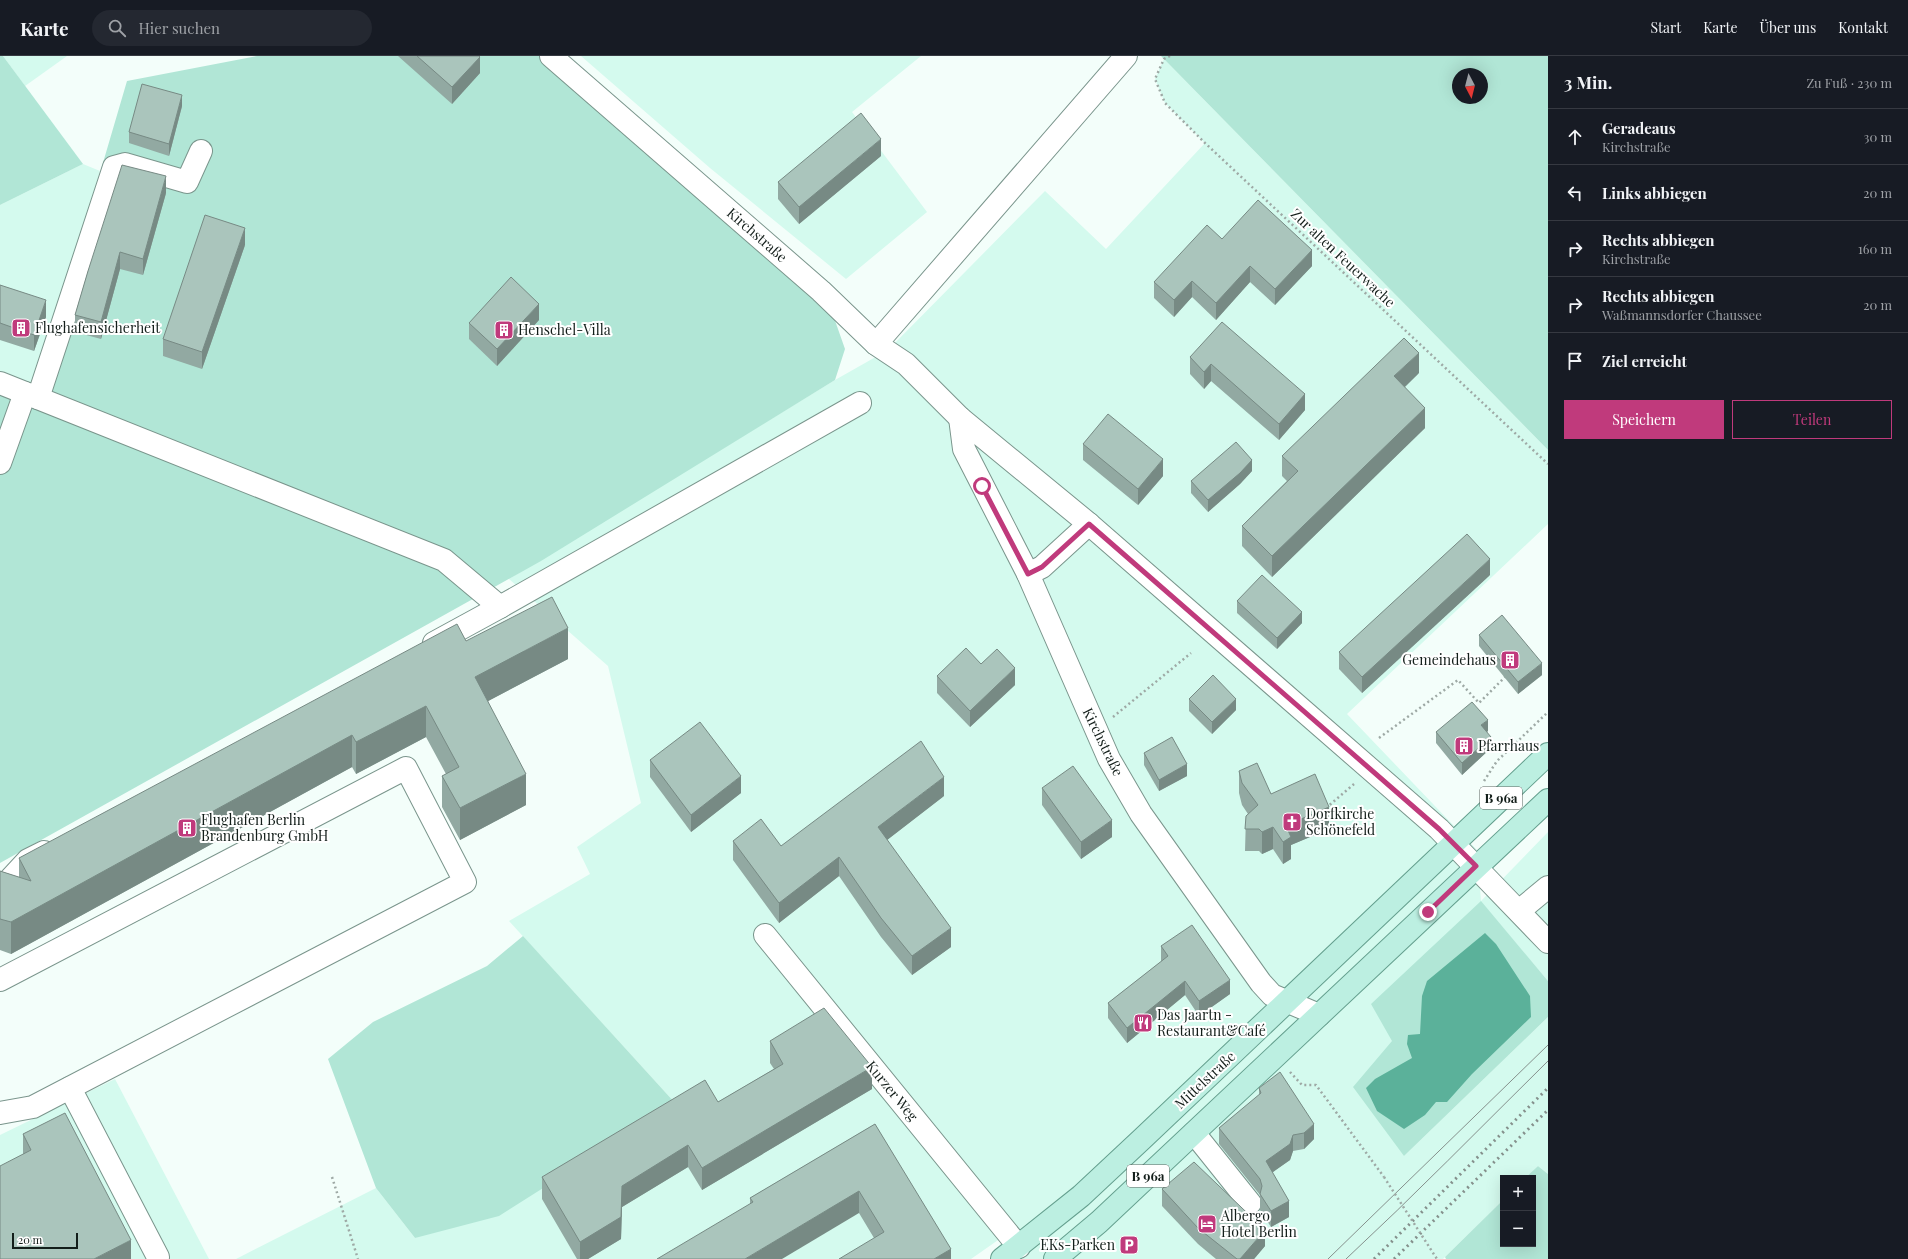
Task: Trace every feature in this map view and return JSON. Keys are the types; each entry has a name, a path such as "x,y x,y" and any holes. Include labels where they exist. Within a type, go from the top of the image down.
{"main road":[{"name":"B 96a","path":"1454,843 1548,754"},
{"name":"B 96a","path":"1055,1259 1099,1222 1194,1133 1286,1058 1319,1015 1476,866 1546,805"},
{"name":"Mittelstraße","path":"1011,1253 1081,1196 1288,1002 1454,843"}],"street":[{"name":"Kirchstraße","path":"551,56 821,291 876,344 906,364 960,418 1089,524 1454,843 1548,942"},
{"path":"876,344 1126,56"},
{"path":"0,463 31,396 114,168 125,164 187,182 201,151"},
{"path":"0,383 444,560 500,607"},
{"path":"418,652 860,403"},
{"name":"Kirchstraße","path":"960,418 964,449 1028,574 1104,748 1141,814 1261,983 1272,995 1319,1015"},
{"path":"1028,574 1042,567 1089,524"},
{"path":"0,980 406,768 465,882 33,1108 0,1113"},
{"path":"2,883 28,860 63,842"},
{"path":"1519,911 1548,887"},
{"name":"Kurzer Weg","path":"765,935 1011,1253"},
{"path":"70,1088 158,1257"},
{"path":"1194,1133 1250,1203"}],"path":[{"name":"Zur alten Feuerwache","path":"1170,56 1164,59 1155,79 1165,103 1205,143 1548,464"},
{"path":"1112,718 1192,652"},
{"path":"1379,738 1458,680 1478,703 1505,677"},
{"path":"1322,811 1358,780 1368,767"},
{"path":"1286,1058 1302,1085 1316,1085 1384,1177 1437,1259"},
{"path":"332,1176 358,1259"}],"shaded area":[{"path":"0,56 3,56 83,164 0,205"},
{"path":"3,56 67,56 25,86"},
{"path":"257,56 539,56 832,312 845,349 835,380 541,561 0,863 0,383 36,391 127,81"},
{"path":"581,56 921,56 852,112 927,212 846,279 710,168"},
{"path":"1161,56 1548,56 1548,450"},
{"path":"1164,59 1548,450 1548,524 1347,714 1477,850 1481,901 1548,832 1548,981 1481,902 1392,1041 1404,1156 1548,1017 1548,1174 1538,1166 1528,1175 1500,1175 1500,1203 1443,1259 1012,1259 1001,1238 971,1259 236,1259 376,1188 415,1238 676,1104 509,921 590,874 577,847 641,803 608,666 509,579 835,380 888,350 1045,191 1106,249 1205,143 1165,103 1155,79"},
{"path":"83,164 100,171 36,392 0,378 0,205"},
{"path":"1481,901 1548,981 1548,1017 1404,1156 1353,1087 1392,1041 1371,1004"},
{"path":"1485,933 1496,944 1530,996 1531,1017 1472,1074 1447,1102 1436,1102 1425,1115 1404,1129 1377,1111 1366,1088 1375,1079 1412,1058 1407,1044 1408,1035 1420,1034 1422,996 1427,981"},
{"path":"523,936 676,1104 499,1216 415,1238 376,1188 328,1059 373,1022 487,966"},
{"path":"115,1079 209,1259 0,1259 0,1135"},
{"path":"1538,1166 1548,1174 1548,1259 1446,1259 1445,1257 1500,1203 1500,1247 1536,1247 1536,1175 1528,1175"}],"building":[{"path":"417,56 479,56 480,57 452,87"},
{"path":"142,84 182,95 169,144 129,132"},
{"path":"861,113 881,139 799,207 778,182"},
{"path":"122,165 166,176 143,259 120,252 101,322 75,315"},
{"path":"1258,200 1312,250 1275,289 1250,266 1216,303 1192,281 1174,300 1154,282 1207,225 1222,239"},
{"path":"205,215 245,228 202,352 163,339"},
{"path":"511,277 539,304 497,349 469,323"},
{"path":"0,285 46,300 34,335 0,323"},
{"path":"1222,322 1305,394 1279,424 1211,364 1204,372 1190,357"},
{"path":"1404,338 1419,353 1394,376 1425,408 1272,556 1242,526 1298,471 1282,456"},
{"path":"1108,414 1163,459 1138,489 1083,444"},
{"path":"1236,442 1252,460 1240,473 1208,500 1191,481"},
{"path":"1467,534 1490,559 1362,677 1339,652"},
{"path":"1262,575 1302,612 1277,638 1237,601"},
{"path":"552,597 568,628 475,677 526,774 460,808 442,776 459,767 426,706 356,742 352,735 11,922 0,919 0,871 31,881 19,858 457,624 466,641"},
{"name":"Gemeindehaus","path":"1502,615 1542,663 1518,682 1479,635"},
{"path":"966,648 981,664 997,649 1015,668 970,711 937,676"},
{"path":"1213,675 1236,699 1212,722 1189,699"},
{"name":"Pfarrhaus","path":"1472,702 1488,720 1481,725 1491,737 1462,763 1436,732"},
{"path":"700,722 741,776 691,815 650,760"},
{"path":"1172,737 1187,764 1159,780 1144,753"},
{"path":"921,741 944,777 878,827 951,928 912,956 881,918 839,857 779,903 733,841 761,819 781,846"},
{"path":"1257,763 1271,794 1315,774 1329,807 1287,825 1285,824 1291,837 1283,842 1273,827 1262,832 1259,829 1245,829 1246,816 1258,805 1242,783 1239,771"},
{"path":"1073,766 1112,820 1081,842 1042,788"},
{"path":"1192,925 1230,980 1199,1001 1185,981 1127,1028 1108,1003 1168,956 1161,946"},
{"path":"824,1008 872,1067 702,1168 688,1145 622,1186 621,1217 580,1242 542,1177 705,1080 718,1102 783,1064 770,1041"},
{"path":"1280,1072 1314,1124 1304,1133 1293,1135 1290,1144 1266,1161 1289,1201 1271,1211 1260,1194 1262,1186 1260,1179 1219,1128 1261,1093 1259,1088"},
{"path":"65,1113 131,1240 94,1259 0,1259 0,1166 31,1150 23,1134"},
{"path":"875,1124 951,1249 934,1259 839,1259 884,1232 859,1191 745,1259 657,1259 753,1202 750,1198"},
{"path":"1194,1162 1265,1230 1240,1259 1237,1259 1198,1228 1162,1189"}],"tram line":[{"path":"1328,1259 1548,1045"},
{"path":"1346,1259 1423,1186 1548,1061"}],"railway":[{"path":"1374,1259 1548,1088"},
{"path":"1394,1259 1548,1110"}],"place":[{"name":"Flughafensicherheit","path":"21,328"},
{"name":"Henschel-Villa","path":"504,330"},
{"name":"Gemeindehaus","path":"1510,660"},
{"name":"Pfarrhaus","path":"1464,746"},
{"name":"Dorfkirche Schönefeld","path":"1292,822"},
{"name":"Flughafen Berlin Brandenburg GmbH","path":"187,828"},
{"name":"Das Jaartn - Restaurant&Café","path":"1143,1023"},
{"name":"Albergo Hotel Berlin","path":"1207,1224"},
{"name":"EKs-Parken","path":"1129,1245"}],"route":[{"path":"982,486 1028,574 1042,567 1089,524 1360,759 1454,843 1476,866 1428,912"}]}
